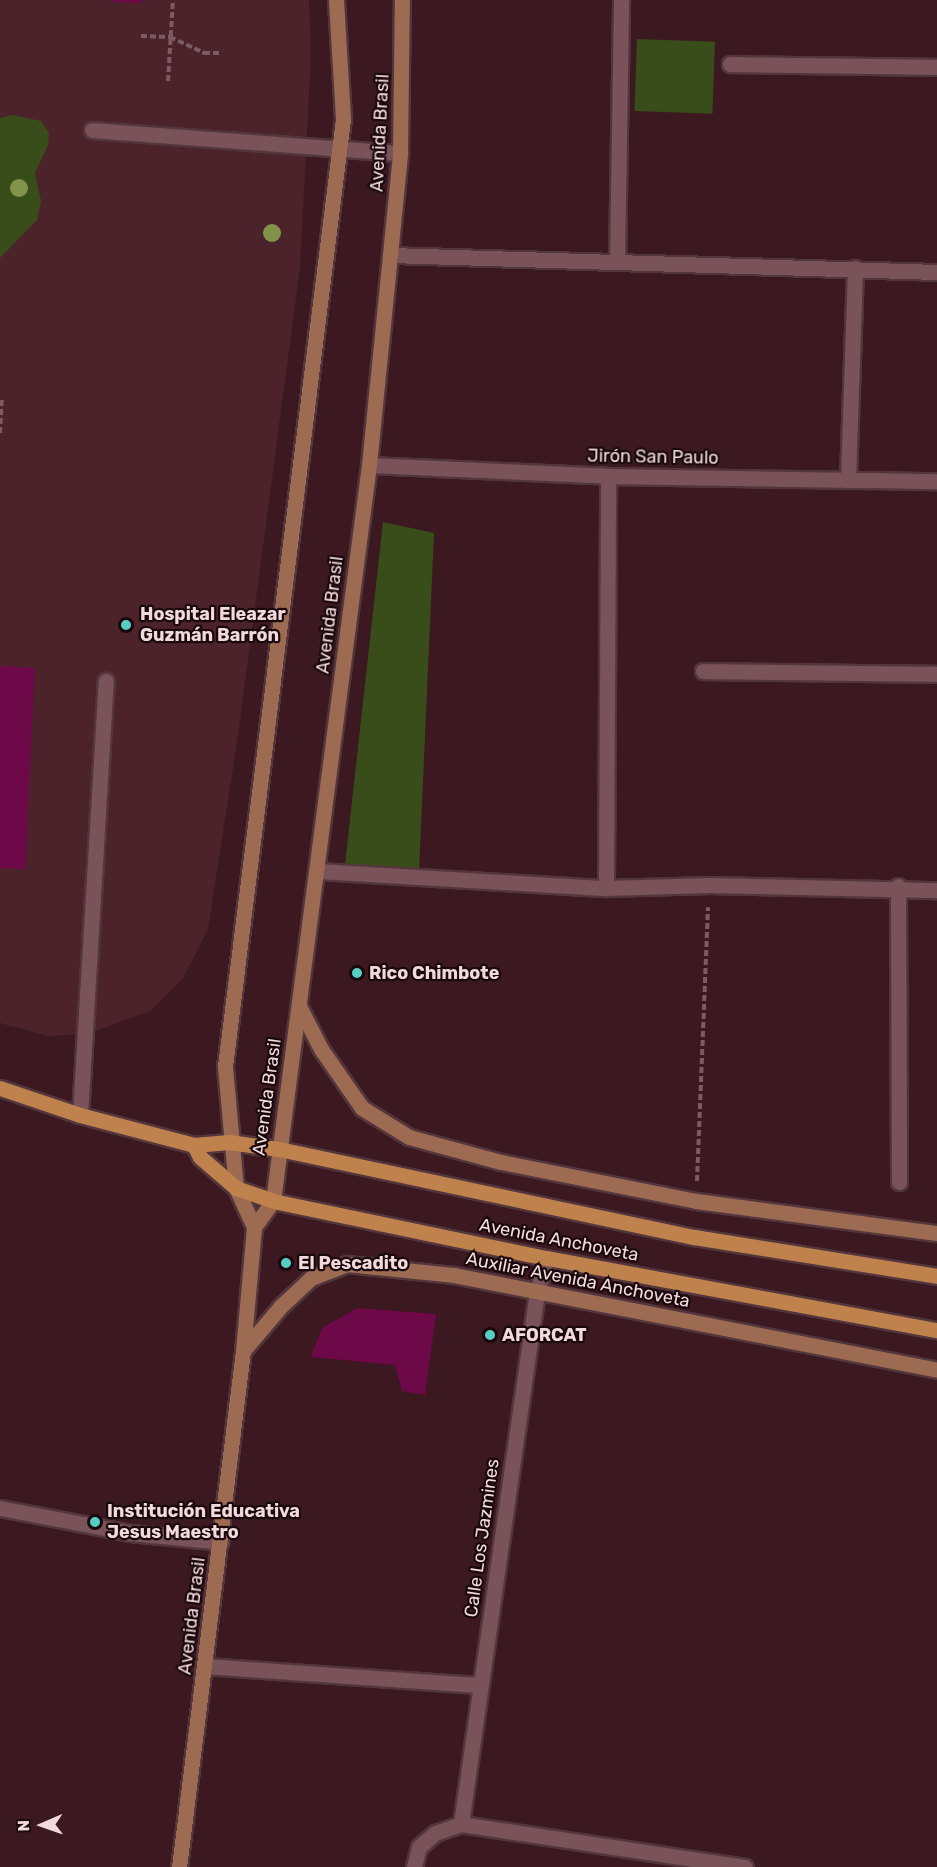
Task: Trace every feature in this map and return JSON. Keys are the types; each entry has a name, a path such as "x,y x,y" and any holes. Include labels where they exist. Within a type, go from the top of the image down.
{"main road":[{"name":"Avenida Brasil","path":"179,1867 221,1542 243,1351 254,1227 236,1188 229,1142 225,1066 233,978 255,840 340,147 343,118 336,0"},
{"name":"Avenida Brasil","path":"254,1227 273,1201 318,871 369,465 400,153 402,0"},
{"path":"299,1006 321,1049 362,1108 409,1137 501,1162 696,1201 937,1233"},
{"name":"Avenida Anchoveta","path":"0,1088 80,1115 194,1145 229,1142 279,1149 694,1237 937,1276"},
{"name":"Avenida Anchoveta","path":"194,1145 200,1157 236,1188 273,1201 547,1258 937,1330"},
{"name":"Auxiliar Avenida Anchoveta","path":"243,1351 281,1306 311,1278 347,1264 454,1275 937,1370"}],"street":[{"path":"617,262 621,0"},
{"path":"729,64 937,67"},
{"path":"92,130 400,153"},
{"path":"390,255 937,272"},
{"path":"848,480 855,268"},
{"name":"Jirón San Paulo","path":"369,465 608,476 937,481"},
{"path":"606,888 608,476"},
{"path":"703,671 937,674"},
{"path":"80,1115 106,681"},
{"path":"318,871 606,888 709,885 898,886 937,890"},
{"path":"898,886 898,1182"},
{"name":"Calle Los Jazmines","path":"461,1824 537,1292 547,1258"},
{"path":"0,1508 130,1533 221,1542"},
{"path":"206,1666 480,1685"},
{"path":"414,1867 419,1847 435,1833 461,1824 745,1867"}],"path":[{"path":"168,81 173,0"},
{"path":"141,36 170,37 204,53 219,53"},
{"path":"0,433 2,399"},
{"path":"696,1201 709,885"}],"shaded area":[{"name":"Hospital Eleazar Guzmán Barrón","path":"0,0 309,0 311,56 300,267 238,735 208,929 183,978 150,1011 86,1034 48,1036 0,1023"}],"green space":[{"path":"637,39 715,42 712,114 634,111"},
{"path":"12,115 41,121 49,133 48,145 35,173 41,201 37,220 0,258 0,118"},
{"path":"383,522 434,533 419,871 345,865"}],"building":[{"path":"113,0 142,0 142,3 113,2"},
{"path":"0,666 35,668 25,869 0,868"},
{"path":"357,1308 436,1314 425,1395 402,1391 395,1365 311,1357 322,1328"}],"place":[{"name":"Hospital Eleazar Guzmán Barrón","path":"126,625"},
{"name":"Rico Chimbote","path":"357,973"},
{"name":"El Pescadito","path":"286,1263"},
{"name":"AFORCAT","path":"490,1335"},
{"name":"Institución Educativa Jesus Maestro","path":"95,1522"}]}
